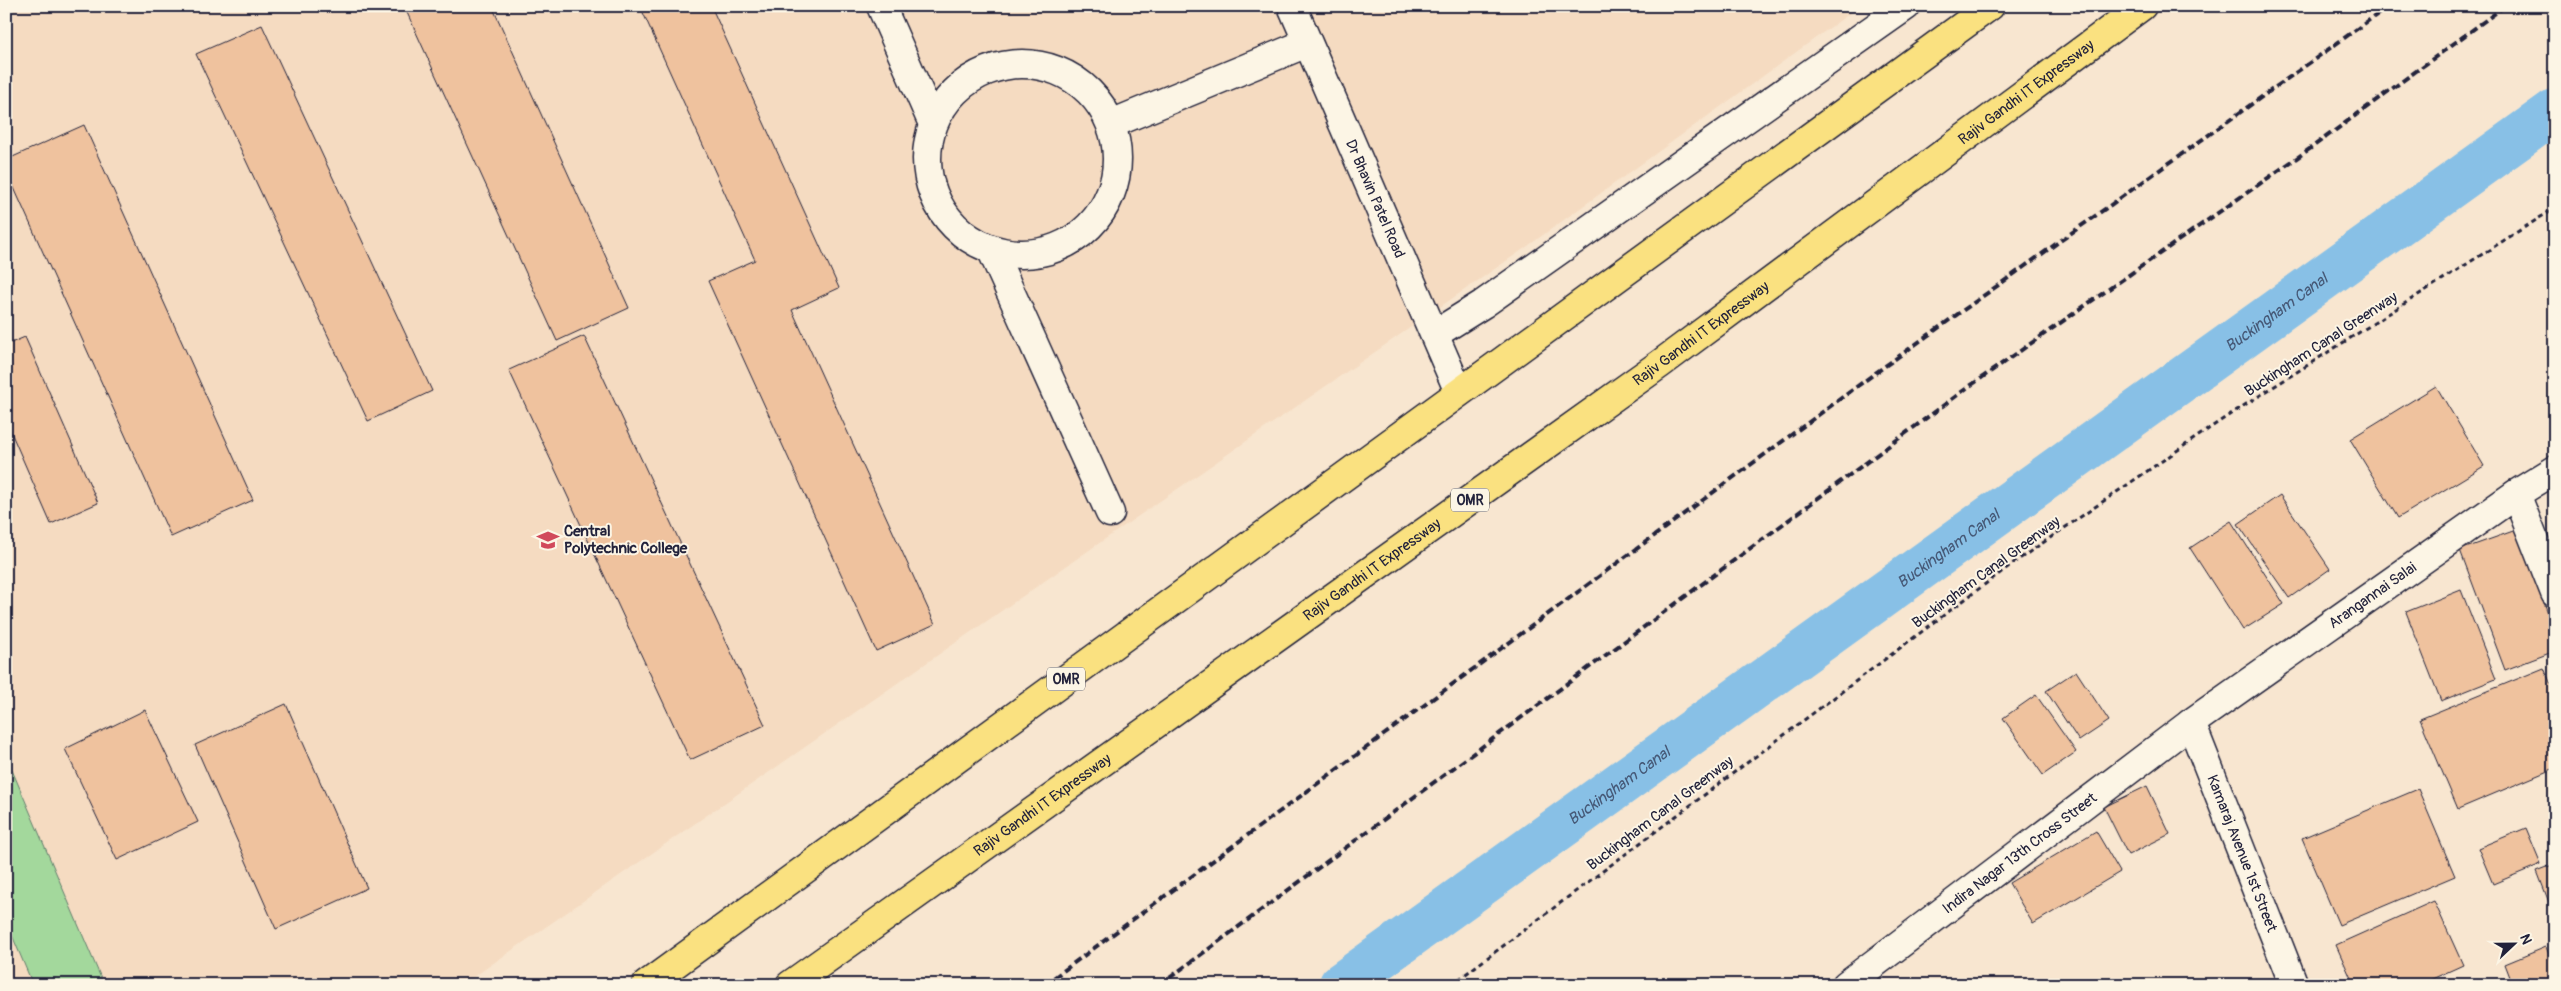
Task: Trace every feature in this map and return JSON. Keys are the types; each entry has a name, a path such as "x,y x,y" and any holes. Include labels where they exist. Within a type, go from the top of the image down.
{"main road":[{"name":"OMR","path":"646,985 1990,6"},
{"name":"Rajiv Gandhi IT Expressway","path":"790,985 1660,364 2142,6"}],"street":[{"path":"881,6 933,124"},
{"name":"Dr Bhavin Patel Road","path":"1292,6 1459,392"},
{"path":"1435,334 1483,304 1906,6"},
{"path":"1111,124 1307,43"},
{"path":"1022,63 1050,66 1076,79 1097,99 1111,124 1118,154 1114,184 1102,213 1081,236 1053,250 1023,255 992,250 965,236 943,213 930,185 927,154 933,124 948,99 968,79 993,67 1022,63"},
{"path":"992,250 1110,513"},
{"name":"Arangannai Salai","path":"2191,723 2516,494 2555,470"},
{"path":"2516,494 2555,593"},
{"name":"Indira Nagar 13th Cross Street","path":"1846,985 2191,723"},
{"name":"Kamaraj Avenue 1st Street","path":"2191,723 2294,985"}],"path":[{"name":"Buckingham Canal Greenway","path":"1451,985 2012,564 2226,417 2555,208"}],"shaded area":[{"name":"Central Polytechnic College","path":"6,6 1860,6 1525,248 462,985 6,985"}],"green space":[{"path":"6,756 104,985 33,985 6,921"}],"building":[{"path":"404,6 492,6 629,308 557,341"},
{"path":"640,6 711,6 839,288 792,310 935,624 876,651 708,281 755,260"},
{"path":"262,25 432,391 368,421 196,54"},
{"path":"84,125 253,500 171,537 6,170 6,160"},
{"path":"584,336 765,725 690,760 509,370"},
{"path":"25,337 98,503 51,524 6,421 6,345"},
{"path":"2436,386 2484,466 2398,518 2350,439"},
{"path":"2280,495 2330,569 2289,598 2238,524"},
{"path":"2231,521 2284,604 2243,630 2190,548"},
{"path":"2516,530 2555,631 2555,651 2505,670 2460,550"},
{"path":"2461,590 2496,679 2441,701 2406,612"},
{"path":"2544,668 2555,694 2555,768 2458,809 2420,719"},
{"path":"2076,671 2109,721 2079,741 2046,691"},
{"path":"2036,695 2076,752 2043,775 2003,718"},
{"path":"286,704 367,888 276,929 195,745"},
{"path":"145,710 198,822 117,860 65,749"},
{"path":"2147,786 2170,834 2128,855 2104,807"},
{"path":"2418,789 2455,876 2339,925 2302,838"},
{"path":"2526,828 2541,864 2493,884 2478,848"},
{"path":"2096,831 2120,872 2033,924 2009,883"},
{"path":"2555,864 2555,918 2537,871"},
{"path":"2434,901 2463,965 2419,985 2354,985 2336,945"},
{"path":"2546,947 2555,969 2555,985 2513,985 2505,964"}],"waterway":[{"name":"Buckingham Canal","path":"1341,985 2555,111"}],"railway":[{"path":"1044,985 1874,374 2389,6"},
{"path":"1160,985 1967,388 2311,148 2505,6"}],"place":[{"name":"Central Polytechnic College","path":"548,540"}]}
